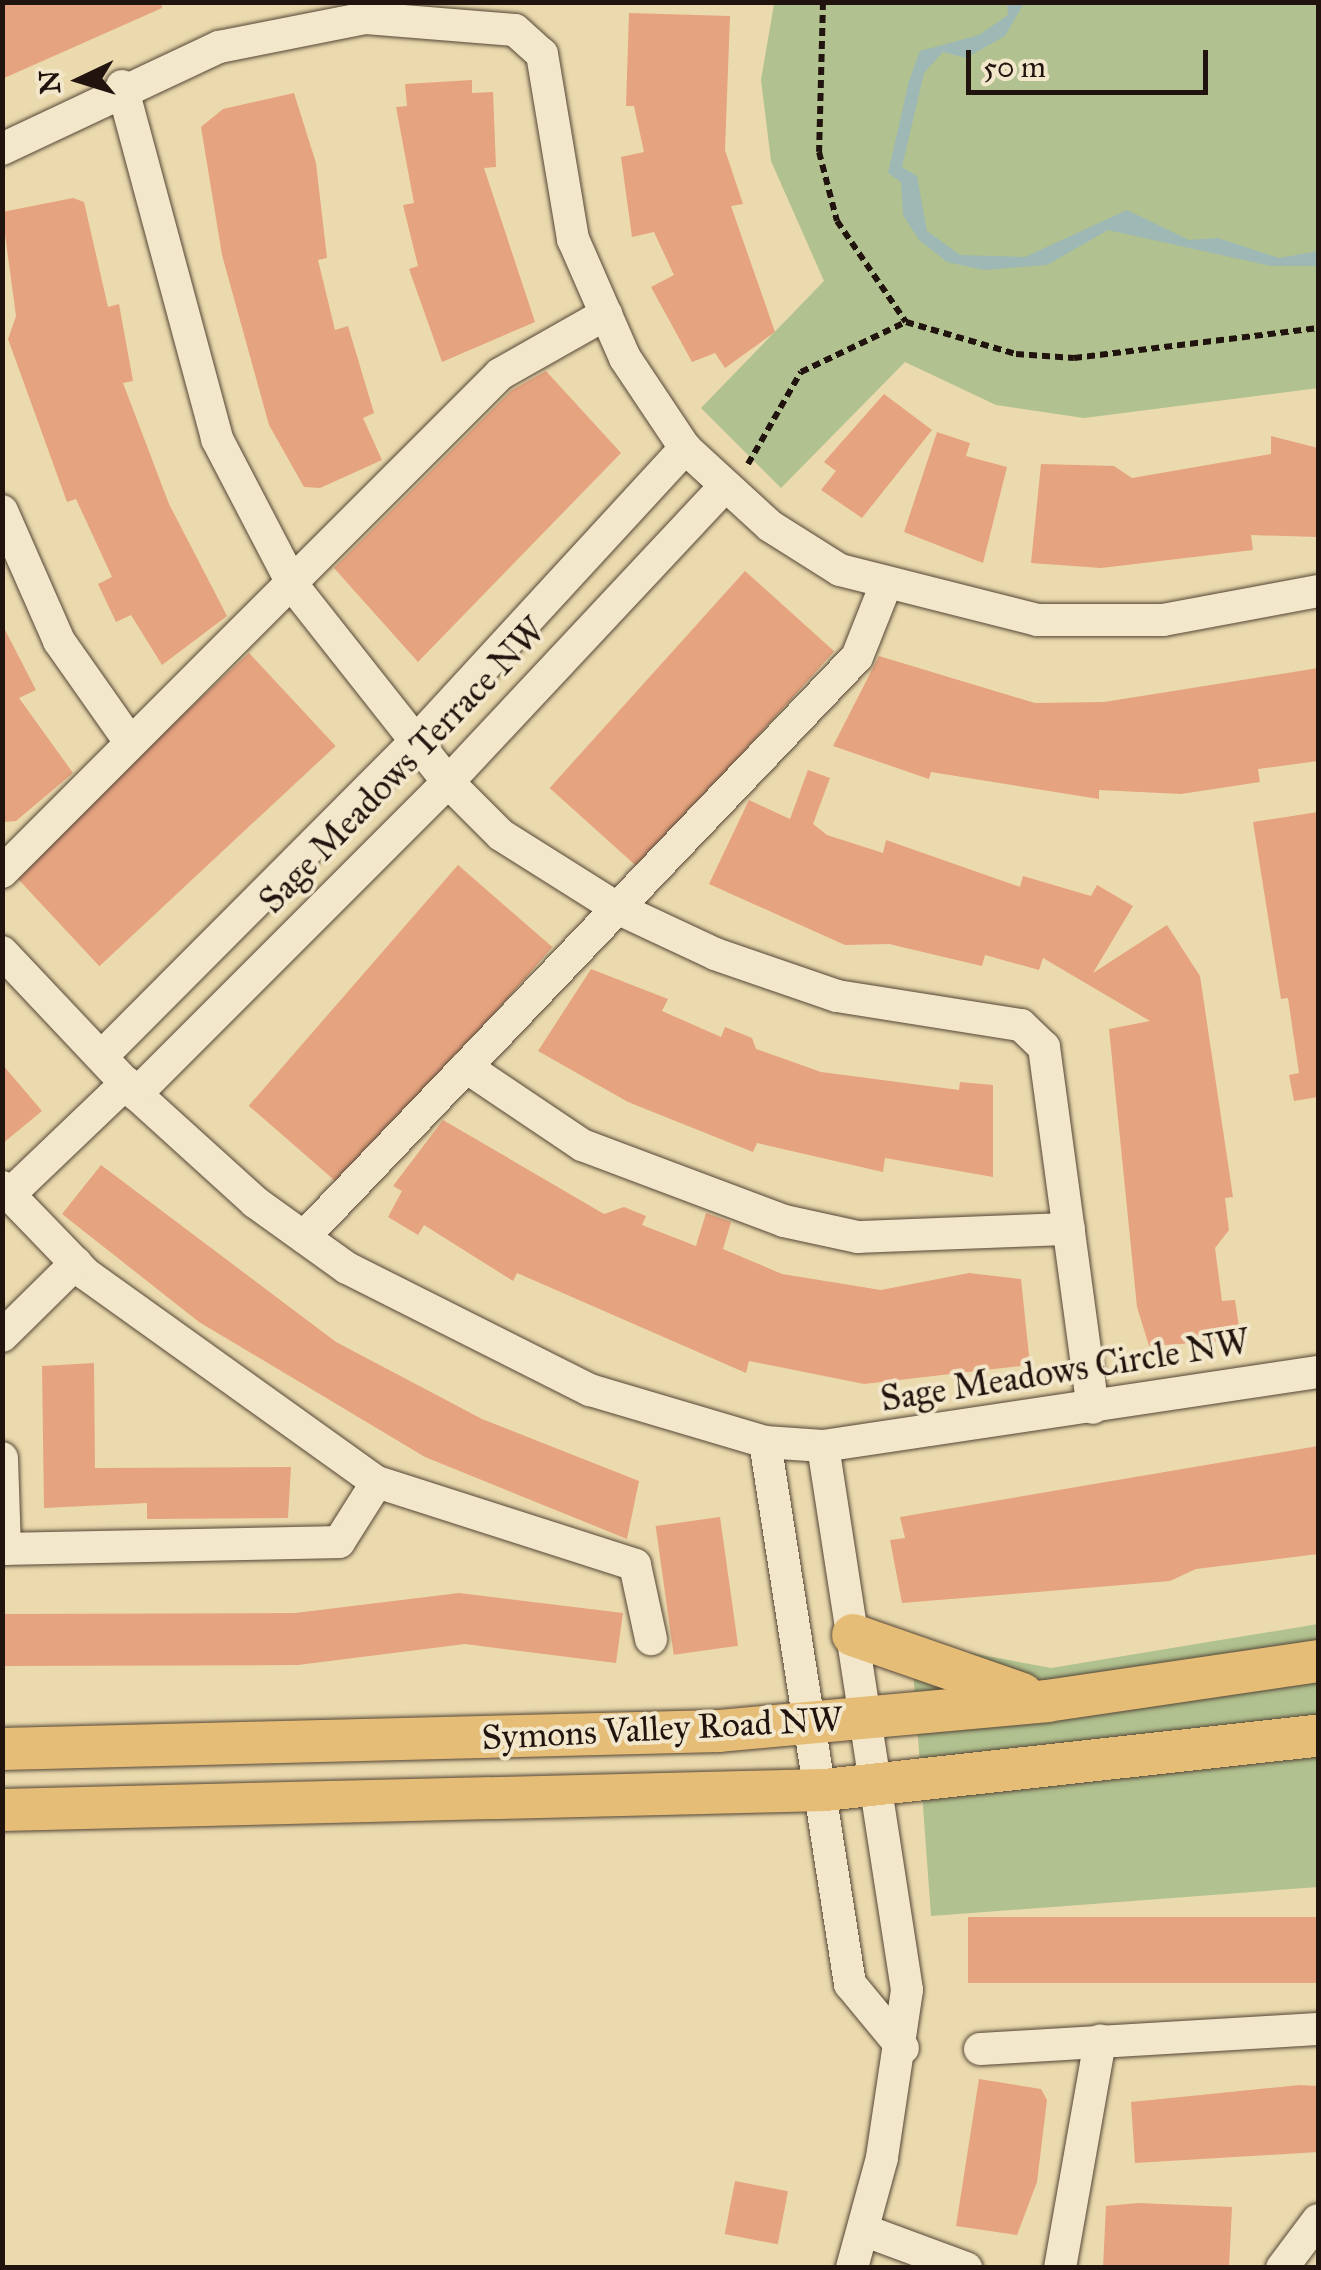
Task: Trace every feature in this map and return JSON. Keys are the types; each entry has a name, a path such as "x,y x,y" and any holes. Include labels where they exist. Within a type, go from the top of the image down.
{"main road":[{"path":"854,1636 1047,1702"},
{"name":"Symons Valley Road NW","path":"2,1749 813,1723 1047,1702 1318,1661"},
{"name":"Symons Valley Road NW","path":"2,1810 824,1790 1318,1736"}],"street":[{"path":"2,149 122,86 219,47 366,18 515,30 542,54 573,239 606,314 684,448 723,488 840,570 1037,620 1163,620 1318,591"},
{"path":"122,86 216,439 294,587 448,782 501,834 618,908 838,996 1021,1025 1044,1047 1093,1408"},
{"path":"2,872 130,742 294,587 500,374 606,314"},
{"name":"Sage Meadows Terrace NW","path":"102,1056 414,743 684,448"},
{"name":"Sage Meadows Terrace NW","path":"6,1190 132,1089 448,782 723,488"},
{"path":"2,511 59,641 130,742"},
{"path":"304,1237 857,657 886,584"},
{"name":"Sage Meadows Circle NW","path":"2,952 132,1089 304,1237 505,1354 590,1390 765,1442 823,1446 1318,1372"},
{"path":"466,1067 582,1145 784,1221 858,1236 1069,1229"},
{"path":"6,1190 76,1263 378,1482 634,1565 650,1639"},
{"path":"2,1336 76,1263"},
{"path":"765,1442 824,1790 850,1984 903,2048"},
{"path":"823,1446 881,1784 908,1990 903,2048 866,2231 852,2268"},
{"path":"2,1458 5,1549 339,1542 378,1482"},
{"path":"980,2049 1318,2029"},
{"path":"1060,2268 1100,2040"},
{"path":"1282,2268 1318,2220"},
{"path":"866,2231 966,2268"}],"path":[{"path":"823,2 818,152 837,221 906,322 1016,354 1074,358 1318,328"},
{"path":"723,488 748,464 802,372 906,322"}],"green space":[{"path":"1318,3 1318,388 1084,418 996,405 905,362 781,488 701,408 824,281 771,161 761,80 774,4"},
{"path":"1318,1624 1318,1887 931,1916 911,1642 1051,1668"}],"water":[{"path":"1007,3 1024,3 1005,36 966,58 943,52 924,73 902,167 917,176 927,231 960,255 1025,257 1127,210 1189,240 1218,238 1279,258 1318,251 1318,266 1271,266 1108,230 1047,265 984,270 947,262 919,240 903,215 901,182 888,173 909,81 920,51 979,35 1008,15"}],"building":[{"path":"2,2 161,2 162,8 2,79"},
{"path":"629,13 730,16 725,150 743,204 731,206 775,332 725,368 715,353 692,362 651,287 674,275 654,232 632,237 621,157 644,152 634,106 626,106"},
{"path":"472,80 472,93 493,92 496,167 484,168 535,322 442,362 409,269 418,266 403,205 414,203 396,107 407,106 405,84"},
{"path":"294,93 316,163 327,258 318,260 335,330 348,326 374,413 363,418 382,460 320,488 304,487 269,425 222,255 201,127 223,109"},
{"path":"73,198 84,202 108,307 119,304 133,381 123,383 169,504 227,616 162,665 131,615 116,622 98,584 112,577 76,499 67,502 8,339 16,316 2,212"},
{"path":"546,371 621,453 418,662 334,568 512,390"},
{"path":"884,394 932,430 862,518 821,490 836,471 824,462"},
{"path":"937,432 970,443 966,456 1007,467 983,563 904,532"},
{"path":"1271,436 1318,448 1318,537 1251,535 1253,550 1101,568 1031,563 1041,464 1114,466 1132,478 1271,454"},
{"path":"745,571 834,651 639,868 550,788"},
{"path":"2,624 36,690 19,698 73,773 16,821 2,822"},
{"path":"249,653 336,746 99,966 13,873"},
{"path":"879,656 1035,703 1104,702 1318,668 1318,761 1258,769 1260,782 1181,794 1099,790 1099,799 931,772 929,779 833,746"},
{"path":"808,770 830,778 813,824 827,835 883,853 886,840 1020,887 1023,876 1091,896 1097,885 1133,906 1093,973 1167,925 1200,976 1233,1197 1225,1198 1229,1230 1215,1248 1222,1301 1235,1300 1241,1340 1149,1346 1137,1307 1109,1029 1150,1021 1043,958 1039,970 985,955 982,966 889,944 845,945 709,884 749,800 790,819"},
{"path":"1318,812 1318,1097 1294,1101 1289,1075 1299,1073 1288,998 1281,999 1253,822"},
{"path":"458,865 552,947 343,1188 249,1106"},
{"path":"591,969 668,999 662,1011 721,1037 725,1027 752,1038 756,1049 821,1072 959,1090 960,1082 993,1085 993,1177 885,1158 883,1172 757,1143 753,1152 628,1102 538,1051"},
{"path":"2,1064 42,1111 2,1144"},
{"path":"443,1120 604,1214 624,1207 646,1216 642,1225 696,1246 706,1213 731,1222 723,1249 782,1274 881,1290 969,1273 1021,1279 1030,1365 864,1384 749,1361 746,1373 517,1273 513,1281 424,1225 418,1235 388,1217 402,1191 393,1186"},
{"path":"101,1165 336,1342 482,1419 639,1481 627,1539 425,1457 199,1322 62,1214"},
{"path":"94,1363 95,1468 291,1467 288,1518 147,1519 147,1503 44,1508 42,1366"},
{"path":"1318,1446 1318,1554 1196,1569 1170,1581 902,1603 890,1540 905,1538 900,1517"},
{"path":"720,1517 738,1646 674,1655 656,1526"},
{"path":"459,1593 623,1613 616,1663 465,1644 298,1665 2,1666 2,1614 295,1613"},
{"path":"968,1917 1318,1917 1318,1983 968,1983"},
{"path":"979,2079 1041,2089 1047,2100 1037,2182 1017,2235 956,2226"},
{"path":"1318,2086 1318,2152 1135,2163 1131,2102"},
{"path":"735,2181 788,2191 778,2244 725,2234"},
{"path":"1138,2203 1232,2207 1229,2268 1103,2268 1106,2206"}]}
